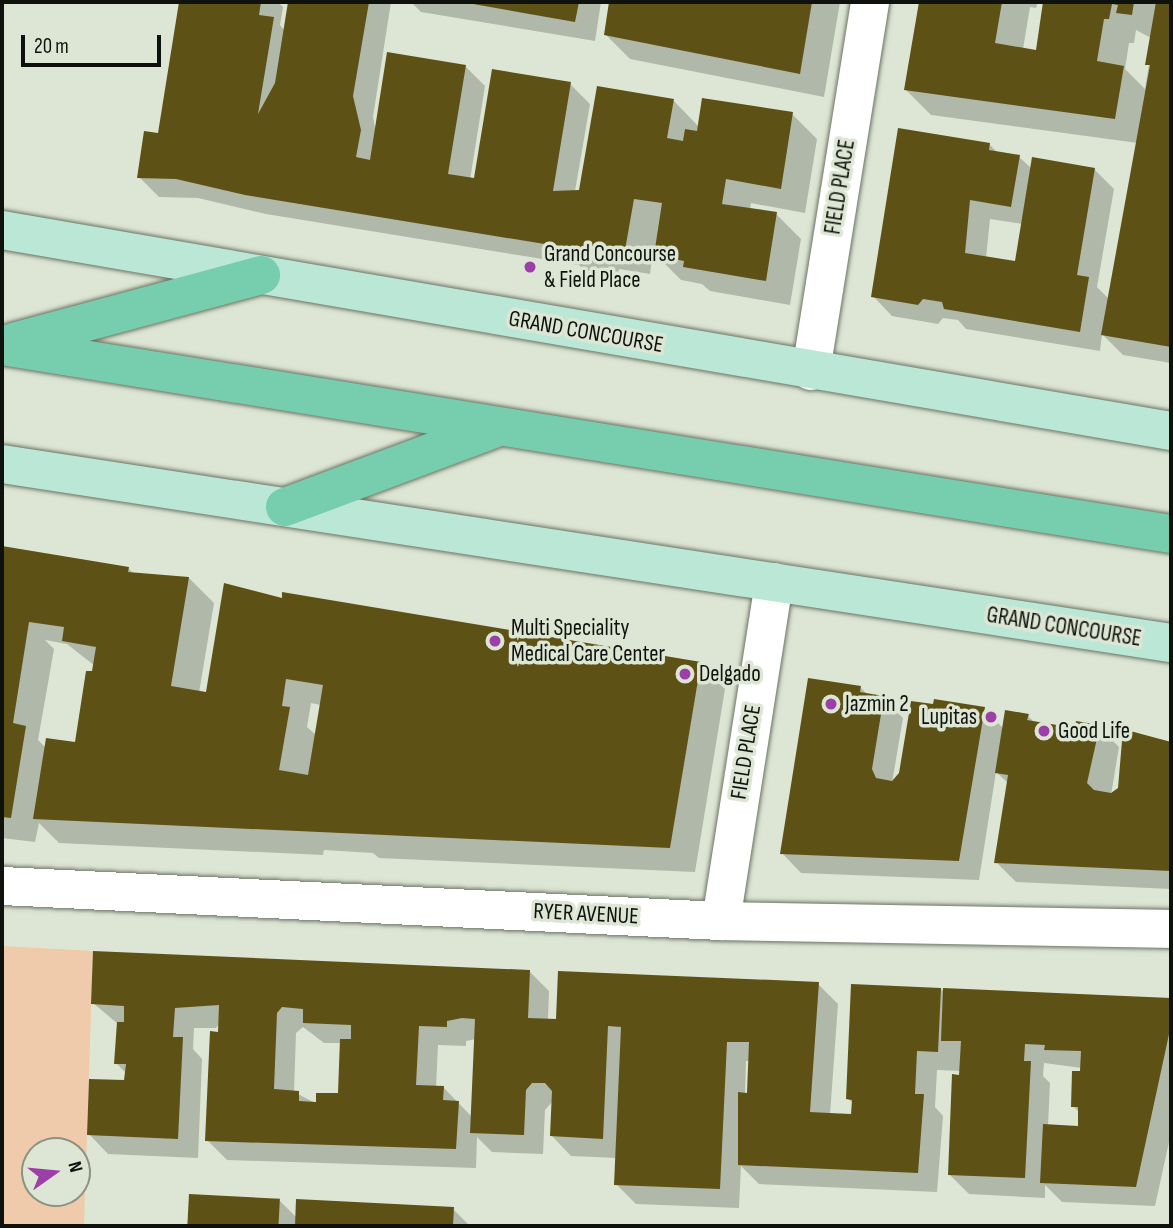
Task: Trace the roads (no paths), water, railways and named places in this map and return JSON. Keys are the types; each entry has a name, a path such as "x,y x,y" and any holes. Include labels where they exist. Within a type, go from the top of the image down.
{"main road":[{"path":"2,346 261,275"},
{"path":"2,346 1171,534"},
{"path":"285,507 499,427"}],"street":[{"name":"FIELD PLACE","path":"811,371 870,2"},
{"name":"GRAND CONCOURSE","path":"2,230 1171,431"},
{"name":"GRAND CONCOURSE","path":"2,464 1171,643"},
{"name":"FIELD PLACE","path":"721,921 774,582"},
{"name":"RYER AVENUE","path":"2,886 721,921 1171,929"}],"place":[{"name":"Grand Concourse & Field Place","path":"530,267"},
{"name":"Multi Speciality Medical Care Center","path":"495,641"},
{"name":"Delgado","path":"685,674"},
{"name":"Jazmin 2","path":"831,704"},
{"name":"Lupitas","path":"991,717"},
{"name":"Good Life","path":"1044,731"}]}
